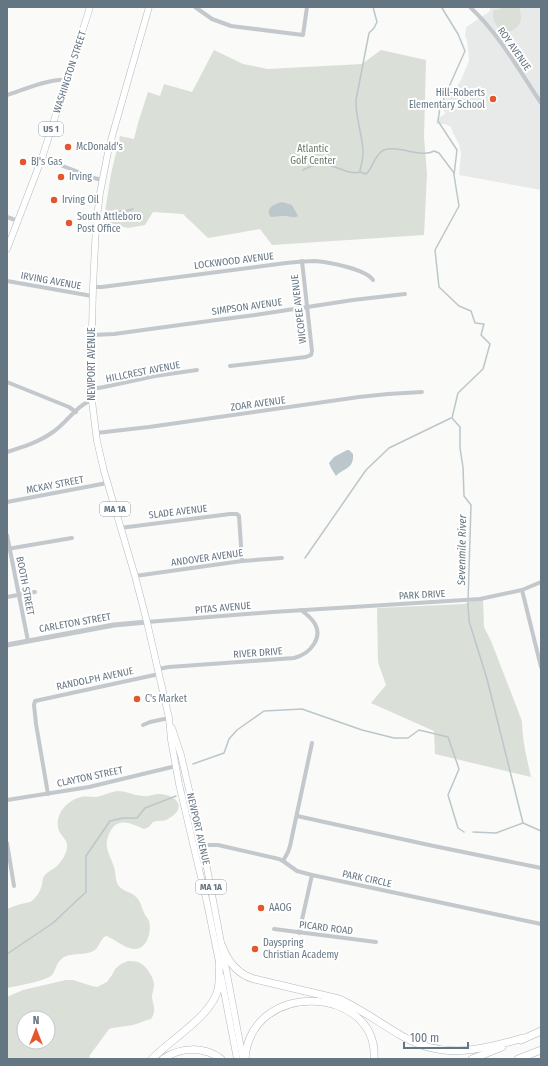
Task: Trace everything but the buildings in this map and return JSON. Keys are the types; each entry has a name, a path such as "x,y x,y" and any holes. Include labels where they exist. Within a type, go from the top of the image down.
{"highway":[{"path":"222,946 230,963 245,976 339,999 406,1039 427,1047 444,1051 467,1051 524,1038"},
{"path":"152,1059 202,1016 211,1005 218,989 219,964"},
{"path":"244,1059 250,1036 262,1020 283,1006 296,1002 309,1001 323,1002 334,1005 357,1017 370,1034 373,1045 374,1059"},
{"path":"472,1059 541,1031"},
{"path":"163,1059 171,1054 192,1049 210,1052 221,1059"},
{"path":"518,1059 541,1050"},
{"path":"526,1059 541,1050"}],"main road":[{"name":"WASHINGTON STREET","path":"7,249 42,158 90,7"},
{"name":"NEWPORT AVENUE","path":"149,7 111,141 102,180 96,224 92,296 92,401 100,456 135,576 169,718 180,755 202,846 244,1059"},
{"name":"NEWPORT AVENUE","path":"169,718 176,766 207,903 237,1059"}],"street":[{"path":"195,7 212,19 231,26 303,35 307,7"},
{"name":"ROY AVENUE","path":"470,7 503,46 541,103"},
{"path":"7,95 51,82 67,80"},
{"path":"42,158 102,180"},
{"path":"7,217 18,221"},
{"name":"LOCKWOOD AVENUE","path":"93,287 302,261 320,262 351,268 366,274 373,280"},
{"name":"WICOPEE AVENUE","path":"230,366 306,357 311,355 312,350 302,261"},
{"name":"IRVING AVENUE","path":"7,281 92,296"},
{"name":"SIMPSON AVENUE","path":"92,335 122,333 405,294"},
{"name":"HILLCREST AVENUE","path":"92,389 104,388 155,376 197,370"},
{"path":"7,382 69,407 76,412"},
{"name":"ZOAR AVENUE","path":"96,433 365,396 422,392"},
{"path":"7,452 30,444 48,435 59,428 84,404 92,401"},
{"name":"MCKAY STREET","path":"7,502 107,482"},
{"name":"SLADE AVENUE","path":"120,528 230,514 238,515 242,561"},
{"name":"BOOTH STREET","path":"7,535 8,549 28,641"},
{"path":"8,549 72,538"},
{"name":"ANDOVER AVENUE","path":"135,576 242,561 282,558"},
{"name":"PARK DRIVE","path":"301,610 480,600 522,590 541,582"},
{"path":"522,590 541,667"},
{"path":"7,597 34,592"},
{"name":"PITAS AVENUE","path":"147,622 301,610"},
{"name":"RIVER DRIVE","path":"158,672 169,667 294,658 301,656 312,648 316,640 317,630 313,621 301,610"},
{"name":"CARLETON STREET","path":"7,645 114,625 147,622"},
{"name":"RANDOLPH AVENUE","path":"48,794 36,724 35,701 158,672"},
{"path":"143,725 169,718"},
{"path":"283,861 290,846 312,743"},
{"name":"CLAYTON STREET","path":"7,800 89,787 176,766"},
{"path":"297,816 541,868"},
{"path":"7,845 14,886"},
{"name":"PARK CIRCLE","path":"194,848 218,845 274,858 283,861 298,871 312,876 541,924"},
{"path":"299,933 312,876"},
{"name":"PICARD ROAD","path":"274,929 376,942"}],"shaded area":[{"name":"Hill-Roberts Elementary School","path":"491,7 541,7 541,190 459,175 461,154 459,144 451,127 445,124 436,124 437,119 445,114 441,108 444,100 453,93 461,80 469,61 467,40 465,36 466,27 489,12"},
{"path":"282,202 292,205 298,216 271,217 269,211 271,207"},
{"path":"347,450 353,454 352,463 348,468 336,476 329,463 334,457"}],"green space":[{"path":"505,7 519,7 521,17 519,25 513,30 503,34 495,23 493,13 494,10"},
{"name":"Atlantic Golf Center","path":"214,50 243,64 268,69 362,64 381,50 426,60 424,137 427,174 424,235 272,245 260,229 208,238 183,214 153,212 145,225 128,228 103,224 111,174 120,136 134,139 148,92 160,96 164,84 192,92"},
{"path":"483,598 484,627 491,641 522,721 526,756 531,777 435,754 434,731 371,703 386,685 378,662 377,608 464,604"},
{"path":"117,791 141,796 159,794 166,795 176,800 179,807 174,815 168,819 153,822 149,827 144,829 126,823 117,824 113,827 107,839 108,850 118,885 138,899 144,914 149,921 150,930 148,939 142,946 134,949 106,936 92,952 64,957 59,962 54,973 49,977 31,983 7,988 7,909 32,901 41,889 45,875 54,869 64,857 67,850 67,845 58,829 58,821 61,812 67,804 76,799 83,797 96,797"},
{"path":"128,961 134,961 141,963 151,974 154,984 152,997 154,1010 151,1019 133,1025 109,1029 90,1055 89,1059 7,1059 7,997 23,990 66,980 73,980 97,987 107,982 115,969"}],"waterway":[{"path":"360,171 363,158 363,146 356,100 369,33 377,22 373,7"},
{"name":"Sevenmile River","path":"442,7 458,34 465,51 440,107 438,121 457,150 454,175 459,206 435,250 439,287 459,306 471,311 475,323 484,324 481,335 490,344 483,369 458,393 452,418 460,427 460,448 463,467 464,496 471,505 468,603 469,621 487,679 523,823 541,831"},
{"path":"303,170 311,166 326,164 346,171 366,174 382,151 394,149 422,153 434,151 439,153 454,173"},
{"path":"111,214 133,209"},
{"path":"305,558 366,470 389,448 451,418"},
{"path":"193,764 224,753 229,739 237,730 264,711 302,709 362,730 394,738 408,738 419,730 448,737 459,769 448,795 458,828 464,832"},
{"path":"7,954 53,923 86,892 86,856 110,821 123,818 137,818 145,808 176,796"},
{"path":"473,832 496,833 523,823"}],"place":[{"name":"Hill-Roberts Elementary School","path":"493,99"},
{"name":"McDonald's","path":"68,147"},
{"name":"BJ's Gas","path":"23,162"},
{"name":"Irving","path":"61,177"},
{"name":"Irving Oil","path":"54,200"},
{"name":"South Attleboro Post Office","path":"69,223"},
{"name":"C's Market","path":"137,699"},
{"name":"AAOG","path":"261,908"},
{"name":"Dayspring Christian Academy","path":"255,949"}]}
